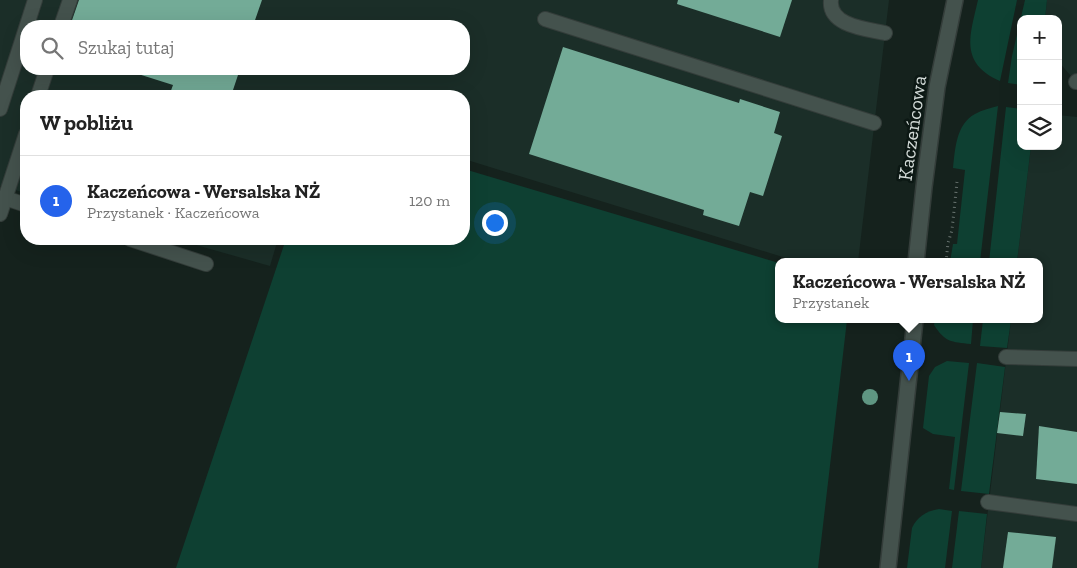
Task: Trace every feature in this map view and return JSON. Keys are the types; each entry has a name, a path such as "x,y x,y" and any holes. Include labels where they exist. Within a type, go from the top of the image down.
{"street":[{"name":"Kaczeńcowa","path":"916,258 937,87 955,0"},
{"path":"888,568 915,323"}],"lane":[{"path":"29,20 35,0"},
{"path":"63,20 70,0"},
{"path":"831,0 830,6 844,24 885,33"},
{"path":"545,19 874,123"},
{"path":"0,109 20,47"},
{"path":"40,90 45,75"},
{"path":"0,214 20,152"},
{"path":"5,198 20,203"},
{"path":"148,245 206,264"},
{"path":"1006,357 1077,359"},
{"path":"988,502 1077,514"}],"path":[{"path":"946,258 958,182"}],"shaded area":[{"path":"0,0 889,0 858,258 786,258 470,161 470,90 20,90 20,191 0,186"},
{"path":"1047,0 1077,0 1077,83 1062,66 1062,15 1045,15"},
{"path":"1062,115 1077,117 1077,568 981,568 1011,323 1043,323 1043,258 1017,258 1031,150 1062,150"},
{"path":"196,245 276,245 270,266"}],"green space":[{"path":"978,0 1017,0 1000,81 987,74 978,66 973,57 971,36"},
{"path":"1025,0 1047,0 1045,15 1022,15"},
{"path":"1017,34 1017,84 1008,83"},
{"path":"998,106 980,258 951,258 953,244 957,244 965,170 953,168 958,138 960,131 969,118 981,111"},
{"path":"1006,107 1017,108 1017,150 1031,150 1017,258 989,258"},
{"path":"470,171 775,262 775,323 847,323 818,568 176,568 284,245 470,245"},
{"path":"934,323 973,323 971,344 953,342 945,338"},
{"path":"983,323 1011,323 1007,348 980,346"},
{"path":"947,361 969,363 954,490 949,489 955,437 933,434 923,428 929,376 935,367"},
{"path":"977,363 1005,367 989,494 961,491"},
{"path":"939,509 952,511 945,568 907,568 914,524 922,515"},
{"path":"959,511 987,514 981,568 952,568"}],"building":[{"path":"79,0 262,0 255,20 72,20"},
{"path":"678,0 792,0 780,37 677,4"},
{"path":"563,47 739,103 740,99 780,112 774,133 782,136 763,196 750,192 739,226 703,215 704,210 529,154"},
{"path":"141,75 238,75 233,90 171,90 173,85"},
{"path":"1000,412 1026,414 1023,436 997,433"},
{"path":"1039,426 1077,432 1077,484 1036,479"},
{"path":"1008,532 1056,537 1052,568 1003,568"}],"place":[{"name":"Kaczeńcowa - Wersalska NŻ","path":"909,381"}]}
